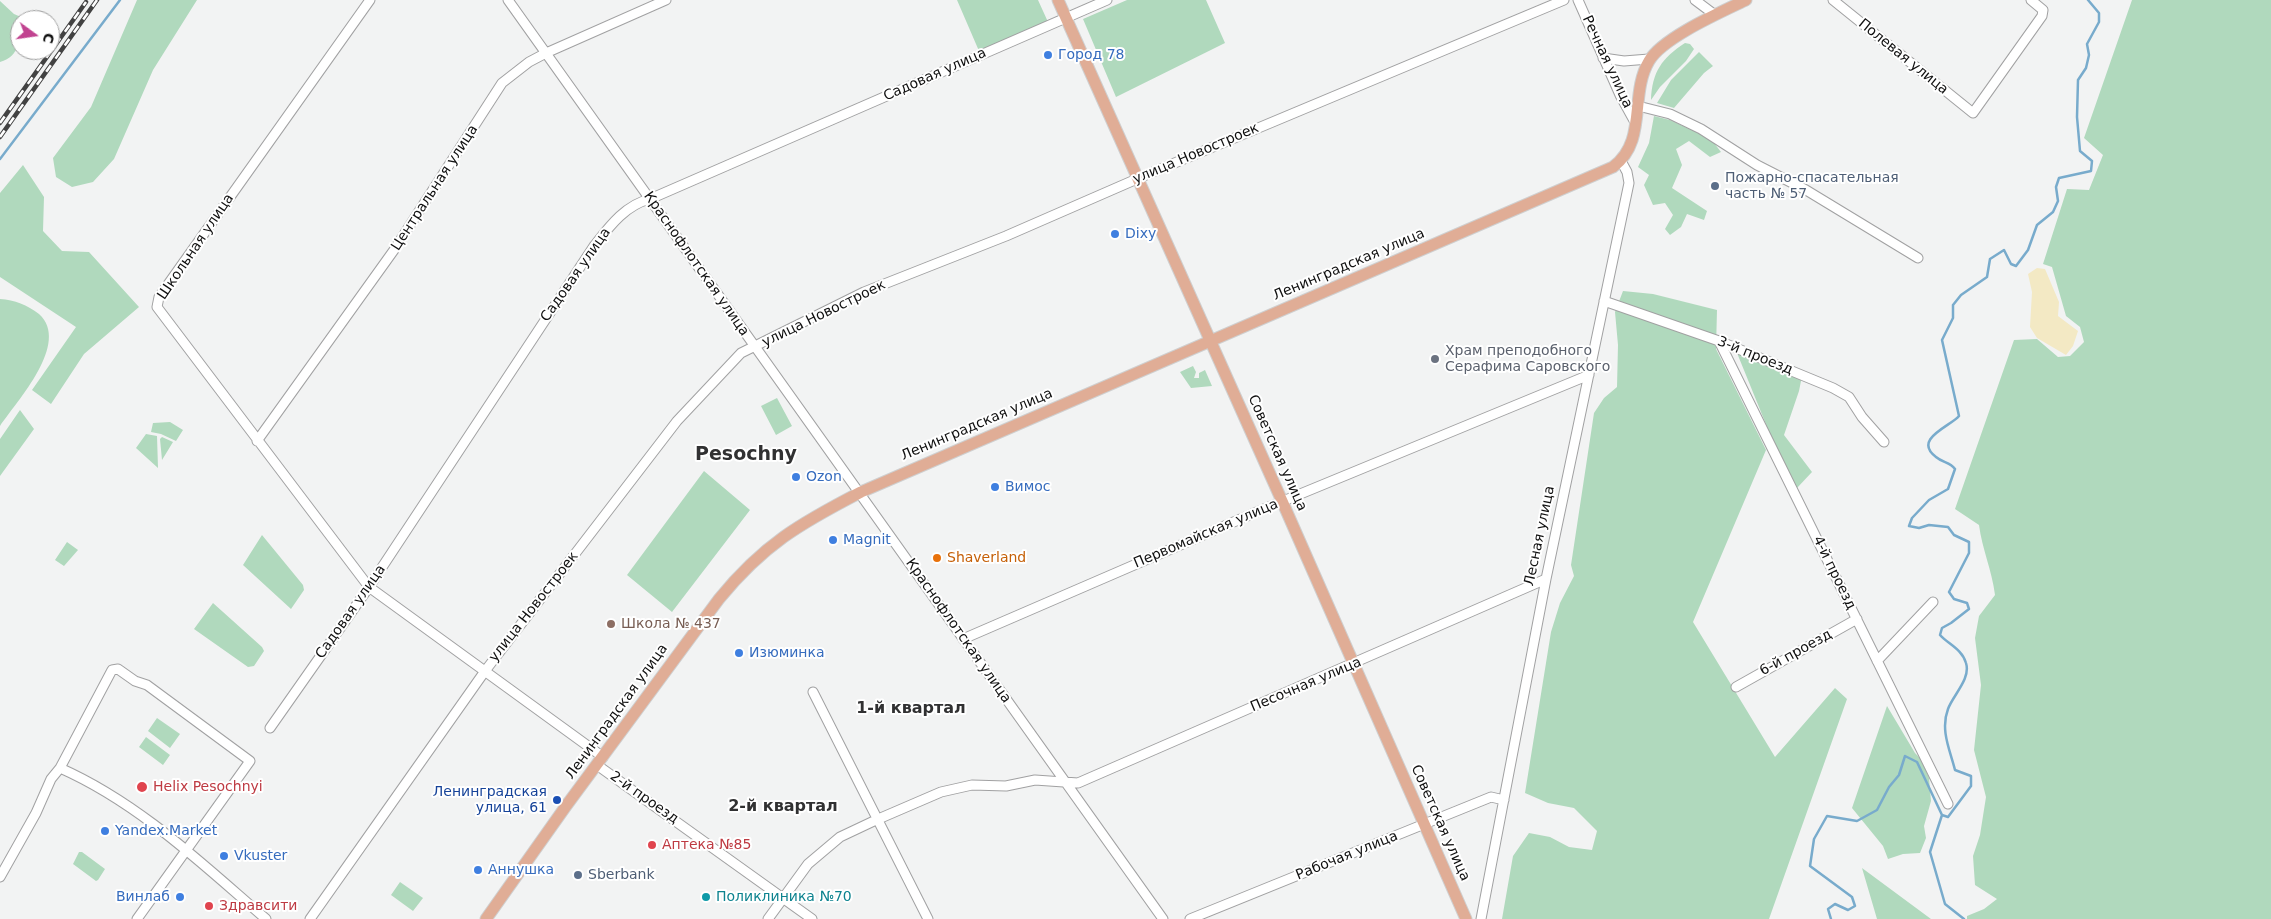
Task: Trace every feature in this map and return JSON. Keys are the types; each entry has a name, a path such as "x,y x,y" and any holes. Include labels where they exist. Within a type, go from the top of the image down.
{"main road":[{"name":"Советская улица","path":"1058,0 1466,919"},
{"path":"1636,124 1639,89 1649,59 1670,41 1715,15 1746,0"},
{"name":"Ленинградская улица","path":"486,919 600,761 739,574 783,535 861,492 1599,173 1621,160 1628,150 1636,124"}],"street":[{"name":"Школьная улица","path":"370,0 159,298 157,307 368,587 485,671"},
{"name":"Краснофлотская улица","path":"508,0 755,347 861,492 963,639 1163,919"},
{"name":"Центральная улица","path":"257,440 394,250 502,83 529,62 546,53 666,0"},
{"name":"Садовая улица","path":"270,728 368,587 594,246 611,225 624,213 638,202 650,199 1107,0"},
{"name":"улица Новостроек","path":"310,919 485,671 677,422 741,353 864,292 1006,236 1138,178 1564,0"},
{"name":"Речная улица","path":"1578,0 1603,58 1636,124"},
{"path":"1695,0 1715,15"},
{"name":"Полевая улица","path":"1833,0 1973,113 2042,16 2043,10 2031,0"},
{"path":"1603,58 1624,61 1649,59"},
{"name":"Речная улица","path":"1638,106 1670,114 1701,130 1756,165 1806,190 1918,258"},
{"name":"Лесная улица","path":"1481,919 1546,579 1629,184 1627,172 1621,160"},
{"name":"3-й проезд","path":"1604,301 1719,341 1833,388 1850,397 1862,417 1884,442"},
{"name":"4-й проезд","path":"1719,341 1948,804"},
{"name":"Первомайская улица","path":"963,639 1282,501 1589,375"},
{"name":"Песочная улица","path":"768,919 808,864 840,837 876,820 941,792 972,785 1006,786 1036,780 1078,783 1546,579"},
{"path":"1877,661 1933,602"},
{"name":"6-й проезд","path":"1736,687 1857,619"},
{"path":"0,877 36,813 51,779 60,768 98,694 115,669 147,685 250,761 137,919"},
{"name":"2-й проезд","path":"485,671 600,761 812,919"},
{"path":"813,692 876,820 928,919"},
{"path":"60,768 122,801 186,850 266,919"},
{"name":"Рабочая улица","path":"1190,919 1490,797 1504,800"}],"green space":[{"path":"137,0 197,0 153,70 114,159 93,182 72,187 56,177 53,158 91,107"},
{"path":"957,0 1038,0 1048,22 979,51"},
{"path":"1127,0 1206,0 1225,43 1116,97 1083,19"},
{"path":"2132,0 2271,0 2271,919 1967,919 1967,916 1984,909 1997,899 1975,885 1973,856 1980,835 1986,797 1974,750 1981,685 1975,638 1979,616 1995,595 1979,525 1955,509 2014,340 2037,339 2058,357 2070,356 2084,342 2080,327 2066,316 2052,267 2043,264 2067,189 2089,190 2103,155 2084,138"},
{"path":"0,1 10,10 10,57 0,62"},
{"path":"1685,43 1690,44 1694,49 1686,61 1660,87 1651,100 1653,81 1664,60"},
{"path":"1699,52 1713,66 1704,73 1674,108 1657,103 1671,80"},
{"path":"1654,116 1670,120 1711,139 1721,152 1710,157 1689,141 1676,149 1682,165 1672,188 1707,211 1704,220 1687,214 1681,227 1670,235 1665,229 1673,215 1665,203 1653,205 1644,185 1649,175 1638,167 1649,143"},
{"path":"23,165 44,197 43,231 62,251 89,252 139,307 84,354 51,404 32,390 76,327 0,277 0,193"},
{"path":"1623,291 1653,294 1717,310 1716,349 1766,450 1693,622 1775,757 1835,688 1847,699 1769,919 1502,919 1513,856 1529,833 1550,837 1569,847 1592,850 1597,831 1574,808 1548,803 1525,793 1551,632 1560,603 1574,576 1571,565 1594,413 1604,398 1617,387 1618,345 1615,312"},
{"path":"0,299 11,300 39,314 47,326 49,340 38,372 0,426"},
{"path":"1735,348 1802,376 1799,391 1784,435 1812,472 1797,488 1776,449"},
{"path":"1193,366 1196,372 1194,378 1199,378 1199,373 1205,370 1212,386 1191,388 1180,372"},
{"path":"777,398 792,426 776,435 761,406"},
{"path":"20,410 34,429 0,476 0,439"},
{"path":"170,422 183,430 176,441 161,434 151,432 153,423"},
{"path":"146,434 157,436 158,468 136,448"},
{"path":"162,437 173,442 162,460 160,439"},
{"path":"704,471 750,510 672,612 627,575"},
{"path":"262,535 303,585 304,590 291,609 243,565"},
{"path":"67,542 78,550 64,566 55,560"},
{"path":"213,603 262,647 264,651 254,666 248,667 194,629"},
{"path":"1887,706 1915,753 1921,759 1929,778 1931,801 1924,826 1926,838 1920,853 1903,854 1888,859 1883,846 1852,808"},
{"path":"157,718 180,734 170,748 148,731"},
{"path":"146,737 170,755 163,765 139,747"},
{"path":"79,852 82,852 105,869 98,880 96,881 73,864"},
{"path":"1862,868 1931,919 1877,919"},
{"path":"400,882 423,898 413,911 391,895"}],"sand":[{"path":"2037,268 2045,269 2059,302 2058,316 2078,331 2073,346 2066,355 2037,338 2030,327 2032,292 2028,274"}],"waterway":[{"path":"0,159 120,0"},
{"path":"1831,919 1828,909 1835,904 1848,910 1855,906 1852,897 1810,866 1814,839 1827,816 1857,821 1877,810 1889,787 1899,775 1905,756 1917,762 1942,815 1948,817 1971,786 1971,776 1955,770 1945,732 1948,709 1964,681 1967,669 1966,663 1958,650 1940,635 1942,628 1969,609 1967,603 1954,599 1949,592 1969,553 1969,542 1954,535 1948,527 1929,525 1919,528 1909,526 1912,518 1929,500 1948,489 1955,469 1936,457 1928,444 1936,434 1959,416 1942,340 1953,318 1953,305 1961,295 1987,277 1990,259 2004,250 2011,264 2016,266 2028,250 2037,225 2053,212 2058,201 2056,187 2059,178 2091,171 2092,161 2080,151 2077,117 2078,80 2086,68 2089,55 2087,44 2099,22 2099,13 2088,0"},
{"path":"1942,815 1930,852 1945,904 1964,919"}],"railway":[{"path":"0,137 97,0"},
{"path":"0,123 86,2"}],"place":[{"name":"Город 78","path":"1048,55"},
{"name":"Пожарно-спасательная часть № 57","path":"1715,186"},
{"name":"Dixy","path":"1115,234"},
{"name":"Храм преподобного Серафима Саровского","path":"1435,359"},
{"name":"Ozon","path":"796,477"},
{"name":"Вимос","path":"995,487"},
{"name":"Magnit","path":"833,540"},
{"name":"Shaverland","path":"937,558"},
{"name":"Школа № 437","path":"611,624"},
{"name":"Изюминка","path":"739,653"},
{"name":"Helix Pesochnyi","path":"142,787"},
{"name":"Ленинградская улица, 61","path":"557,800"},
{"name":"Yandex.Market","path":"105,831"},
{"name":"Аптека №85","path":"652,845"},
{"name":"Vkuster","path":"224,856"},
{"name":"Аннушка","path":"478,870"},
{"name":"Sberbank","path":"578,875"},
{"name":"Винлаб","path":"180,897"},
{"name":"Поликлиника №70","path":"706,897"},
{"name":"Здравсити","path":"209,906"}],"district":[{"name":"Pesochny","path":"746,455"},
{"name":"1-й квартал","path":"911,709"},
{"name":"2-й квартал","path":"783,807"}]}
